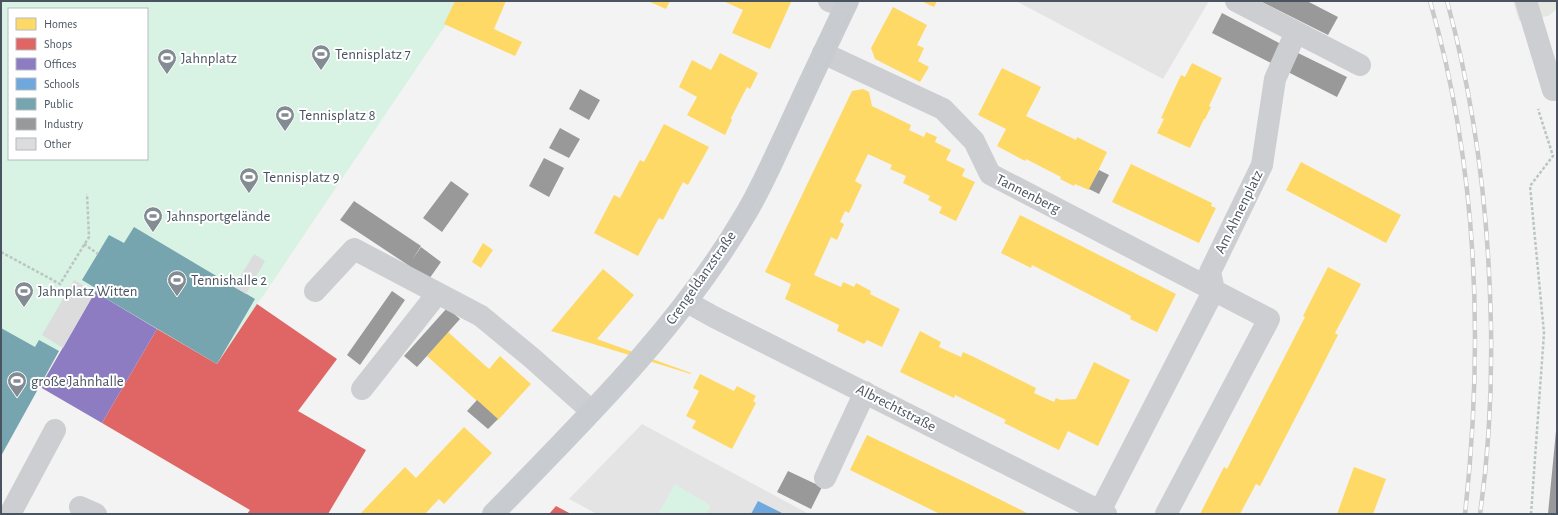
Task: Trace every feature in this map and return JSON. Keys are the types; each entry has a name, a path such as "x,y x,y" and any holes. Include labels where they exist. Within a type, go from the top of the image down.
{"main road":[{"name":"Crengeldanzstraße","path":"493,514 591,412 659,337 687,302 718,259 746,214 823,53 841,3"}],"street":[{"path":"1236,1 1360,65"},
{"path":"1526,1 1553,90"},
{"name":"Am Ahnenplatz","path":"1214,290 1210,272 1262,165 1269,109 1275,79 1296,32"},
{"name":"Tannenberg","path":"823,53 943,109 974,141 990,174 1269,319 1166,514"},
{"path":"315,291 354,249 481,316 532,358 591,412"},
{"path":"1103,512 1214,290"},
{"path":"362,388 438,294"},
{"name":"Albrechtstraße","path":"687,302 714,317 1103,512"},
{"path":"826,478 865,392"},
{"path":"10,514 55,430"}],"path":[{"path":"1531,514 1544,333 1530,186 1553,156 1536,104"},
{"path":"1,252 60,284 88,237 87,194"},
{"path":"84,244 98,254"}],"shaded area":[{"path":"1016,1 1209,1 1163,79"},
{"path":"1513,1 1557,1 1557,9 1548,16 1519,21"},
{"path":"642,424 809,514 597,514 569,499"}],"green space":[{"name":"Jahnsportgelände","path":"1,1 456,1 445,26 217,364 95,292 59,351 1,456"},
{"path":"675,484 711,506 706,514 658,514"}],"building: Homes":[{"path":"455,1 506,1 494,29 522,42 515,56 444,24"},
{"path":"648,1 670,1 666,9"},
{"path":"723,1 791,2 770,49 732,33 743,10"},
{"path":"921,1 937,1 934,7"},
{"path":"893,7 927,25 917,45 924,48 918,61 929,67 920,82 875,59 871,48"},
{"path":"720,53 758,73 750,89 747,87 731,118 732,120 725,135 687,115 697,97 679,87 692,60 711,70"},
{"path":"1192,63 1222,78 1209,106 1211,107 1190,148 1157,133 1164,119 1161,118 1181,75 1185,77"},
{"path":"1002,68 1041,87 1026,116 1076,140 1077,137 1107,152 1089,190 1075,184 1074,186 1060,179 1061,177 1026,159 1025,161 997,146 1006,129 978,115"},
{"path":"863,89 869,92 872,106 911,125 909,130 924,137 926,132 937,137 935,142 951,150 946,160 965,169 962,176 975,182 956,221 939,213 942,207 928,200 930,196 903,183 906,176 890,169 892,165 868,154 855,181 862,185 849,213 845,211 840,222 844,224 837,240 831,237 814,275 841,287 843,282 854,287 856,283 871,291 870,294 900,309 882,347 867,340 864,344 837,331 839,325 785,299 791,284 765,272 852,91"},
{"path":"664,124 709,147 688,185 683,182 663,220 659,218 638,256 594,233 614,195 620,198 640,160 644,162"},
{"path":"1301,162 1401,215 1386,243 1286,190"},
{"path":"1131,164 1212,203 1211,206 1216,208 1199,243 1112,202"},
{"path":"1020,215 1176,294 1157,332 1130,319 1131,316 1032,265 1031,268 1001,253"},
{"path":"483,243 493,250 481,268 472,262"},
{"path":"1328,267 1361,284 1335,333 1338,335 1313,384 1260,486 1256,484 1240,514 1200,514 1224,467 1227,469 1305,317 1303,316"},
{"path":"603,269 634,295 597,339 691,374 551,331"},
{"path":"920,331 941,342 939,347 961,357 963,352 974,357 1036,388 1034,393 1054,402 1056,398 1061,400 1076,399 1094,362 1130,380 1098,446 1068,431 1059,450 1004,423 1006,420 955,395 954,398 900,372"},
{"path":"448,332 489,369 500,356 531,384 498,420 427,356"},
{"path":"700,374 734,391 737,386 756,396 753,401 756,403 732,449 692,428 696,421 686,416 699,391 693,388"},
{"path":"464,427 492,453 444,504 439,499 425,514 360,514 405,467 416,478"},
{"path":"867,435 1029,514 940,514 850,470"},
{"path":"1354,467 1386,479 1373,514 1337,514"}],"building: Shops":[{"path":"257,304 337,359 298,411 366,450 328,514 247,514 250,510 102,423 157,329 217,364"},
{"path":"556,506 571,514 549,514"}],"building: Offices":[{"path":"95,292 157,329 102,423 40,387"}],"building: Schools":[{"path":"758,501 784,514 751,514"}],"building: Public":[{"name":"Tennishalle 2","path":"134,227 255,299 217,364 95,292 97,289 82,280 109,235 124,243"},
{"name":"große Jahnhalle","path":"1,328 35,347 39,340 59,351 1,456"}],"building: Industry":[{"path":"1260,1 1307,1 1338,17 1328,35"},
{"path":"1222,13 1281,44 1271,63 1212,33"},
{"path":"1298,53 1347,77 1337,97 1288,72"},
{"path":"580,89 600,100 589,120 569,109"},
{"path":"560,128 580,139 569,158 549,148"},
{"path":"544,158 564,168 549,197 529,186"},
{"path":"1099,170 1109,175 1099,194 1089,189"},
{"path":"451,181 469,194 442,232 423,218"},
{"path":"354,201 421,246 412,260 421,247 441,262 427,282 408,265 340,220"},
{"path":"392,291 405,300 360,365 347,355"},
{"path":"447,308 460,319 417,367 404,356"},
{"path":"477,400 498,419 488,429 467,411"},
{"path":"1556,431 1557,514 1548,514"},
{"path":"788,471 822,487 811,509 777,492"}],"building: Other":[{"path":"254,254 265,261 246,294 234,287"},
{"path":"74,280 95,292 63,348 42,335"}],"tram line":[{"path":"486,514 555,443 622,370 654,333 713,253 739,211 767,159 843,1"},
{"path":"501,514 612,399 664,338 711,274 749,214 782,155 804,112 855,1"}],"railway":[{"path":"1430,1 1446,64 1458,127 1467,191 1473,256 1475,320 1474,385 1471,449 1465,514"},
{"path":"1447,1 1466,81 1473,122 1484,203 1490,286 1491,374 1488,444 1480,514"}],"place":[{"name":"Tennisplatz 7","path":"321,71"},
{"name":"Jahnplatz","path":"167,75"},
{"name":"Tennisplatz 8","path":"285,132"},
{"name":"Tennisplatz 9","path":"249,194"},
{"name":"Jahnsportgelände","path":"153,233"},
{"name":"Tennishalle 2","path":"177,297"},
{"name":"Jahnplatz Witten","path":"24,308"},
{"name":"große Jahnhalle","path":"17,398"}]}
